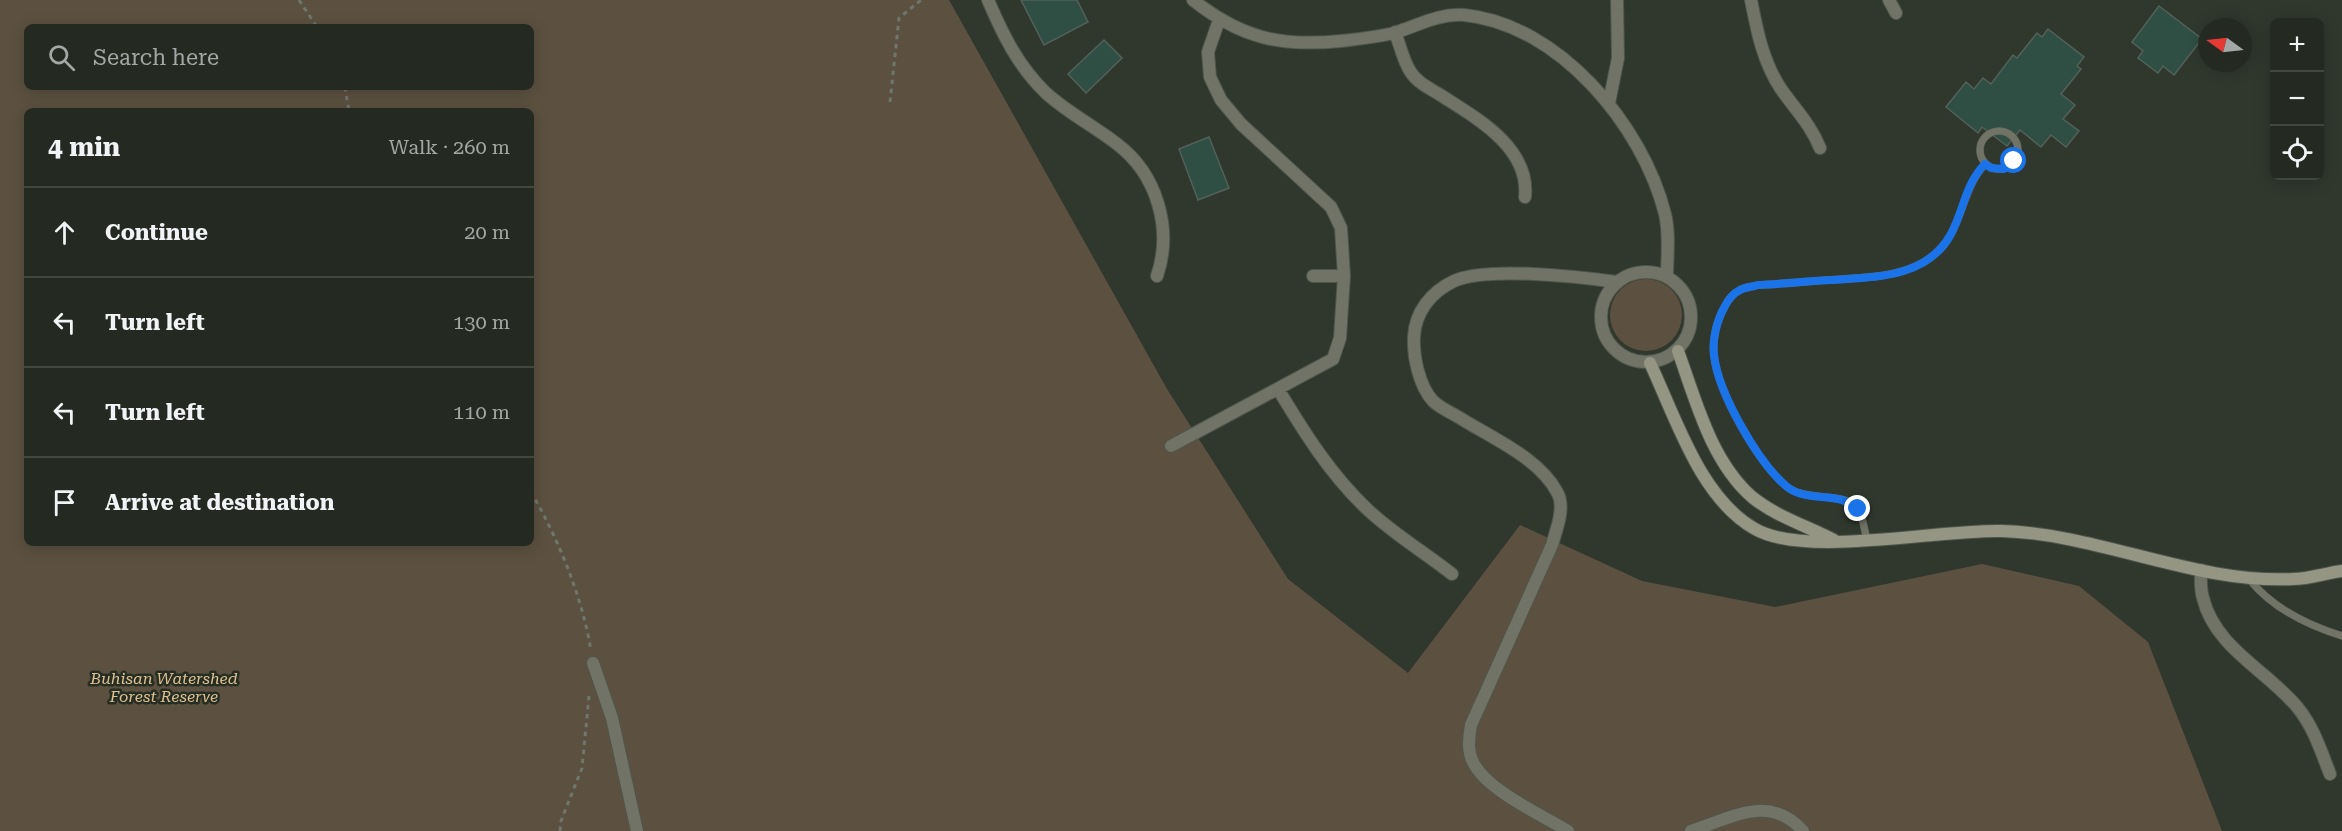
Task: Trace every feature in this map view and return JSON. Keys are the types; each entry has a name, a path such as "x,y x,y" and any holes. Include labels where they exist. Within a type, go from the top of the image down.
{"street":[{"path":"988,0 1003,36 1021,66 1046,93 1073,115 1120,145 1140,168 1156,194 1164,245 1157,276"},
{"path":"1193,0 1219,21 1249,34 1280,43 1323,43 1395,32 1436,18 1462,15 1495,20 1529,33 1554,51 1609,103 1635,141 1658,191 1666,216 1667,277"},
{"path":"1609,103 1618,58 1617,0"},
{"path":"1751,0 1761,49 1780,88 1814,132 1820,148"},
{"path":"1889,0 1896,14"},
{"path":"1171,446 1333,359 1340,338 1344,276 1341,228 1331,207 1241,124 1221,100 1210,77 1208,52 1219,21"},
{"path":"1395,32 1410,71 1420,82 1479,120 1502,140 1521,163 1526,182 1525,197"},
{"path":"1642,272 1667,277 1682,292 1690,311 1689,332 1678,351 1650,363 1629,360 1620,355 1606,339 1602,330 1601,309 1610,289 1617,282 1642,272"},
{"path":"1568,831 1495,786 1473,763 1468,745 1471,725 1552,545 1560,520 1558,494 1540,471 1509,448 1434,401 1423,382 1414,350 1415,326 1424,304 1441,289 1455,280 1473,276 1562,275 1617,282"},
{"path":"1313,276 1344,276"},
{"path":"1678,351 1720,458 1733,477 1754,498 1779,514 1835,540"},
{"path":"1650,363 1706,481 1726,509 1772,537 1794,540 1835,540 2001,531 2037,534 2201,570 2247,577 2293,579 2342,571"},
{"path":"1278,389 1313,447 1343,485 1368,510 1452,573"},
{"path":"2201,570 2202,597 2216,626 2244,659 2296,706 2309,722 2330,774"},
{"path":"593,663 612,718 637,831"},
{"path":"1691,831 1760,808 1774,810 1803,831"}],"lane":[{"path":"2000,131 2012,136 2016,142 2017,155 2014,161 2004,169 1991,168 1985,164 1981,159 1980,145 1988,134 2000,131"},
{"path":"1867,539 1858,509 1850,501 1809,496 1789,489 1775,476 1758,451 1733,407 1714,354 1715,333 1721,313 1739,290 1758,285 1888,276 1921,264 1930,258 1951,235 1975,175 1985,164"},
{"path":"2247,577 2262,594 2280,608 2320,629 2342,636"}],"path":[{"path":"299,0 315,24"},
{"path":"890,102 900,18 921,0"},
{"path":"346,90 348,108"},
{"path":"534,497 546,518 587,621 593,663 582,768 561,821 560,831"}],"green space":[{"name":"Buhisan Watershed Forest Reserve","path":"0,0 949,0 1167,389 1288,579 1408,673 1520,525 1642,581 1775,607 1982,564 2079,586 2148,642 2222,831 0,831"},
{"path":"1646,279 1666,285 1676,295 1682,315 1676,335 1666,345 1646,351 1626,345 1616,335 1610,315 1616,295 1626,285"}],"building":[{"path":"1021,0 1077,0 1088,22 1044,45"},
{"path":"2159,6 2198,36 2198,44 2174,75 2163,66 2158,73 2138,58 2143,51 2132,42"},
{"path":"2048,29 2084,57 2077,66 2081,69 2061,94 2075,105 2063,119 2079,131 2066,147 2051,135 2041,147 2020,130 2007,146 1982,127 1978,133 1946,107 1966,82 1974,89 1983,78 1991,84 2013,55 2017,58 2037,33 2042,37"},
{"path":"1104,40 1122,58 1086,93 1068,74"},
{"path":"1209,137 1229,188 1198,200 1179,149"}],"route":[{"path":"1858,509 1850,501 1801,495 1789,489 1775,476 1747,434 1721,380 1714,354 1715,333 1721,313 1728,300 1739,290 1758,285 1888,276 1911,269 1930,258 1951,235 1975,175 1985,164 1991,168 2004,169 2014,161"}]}
